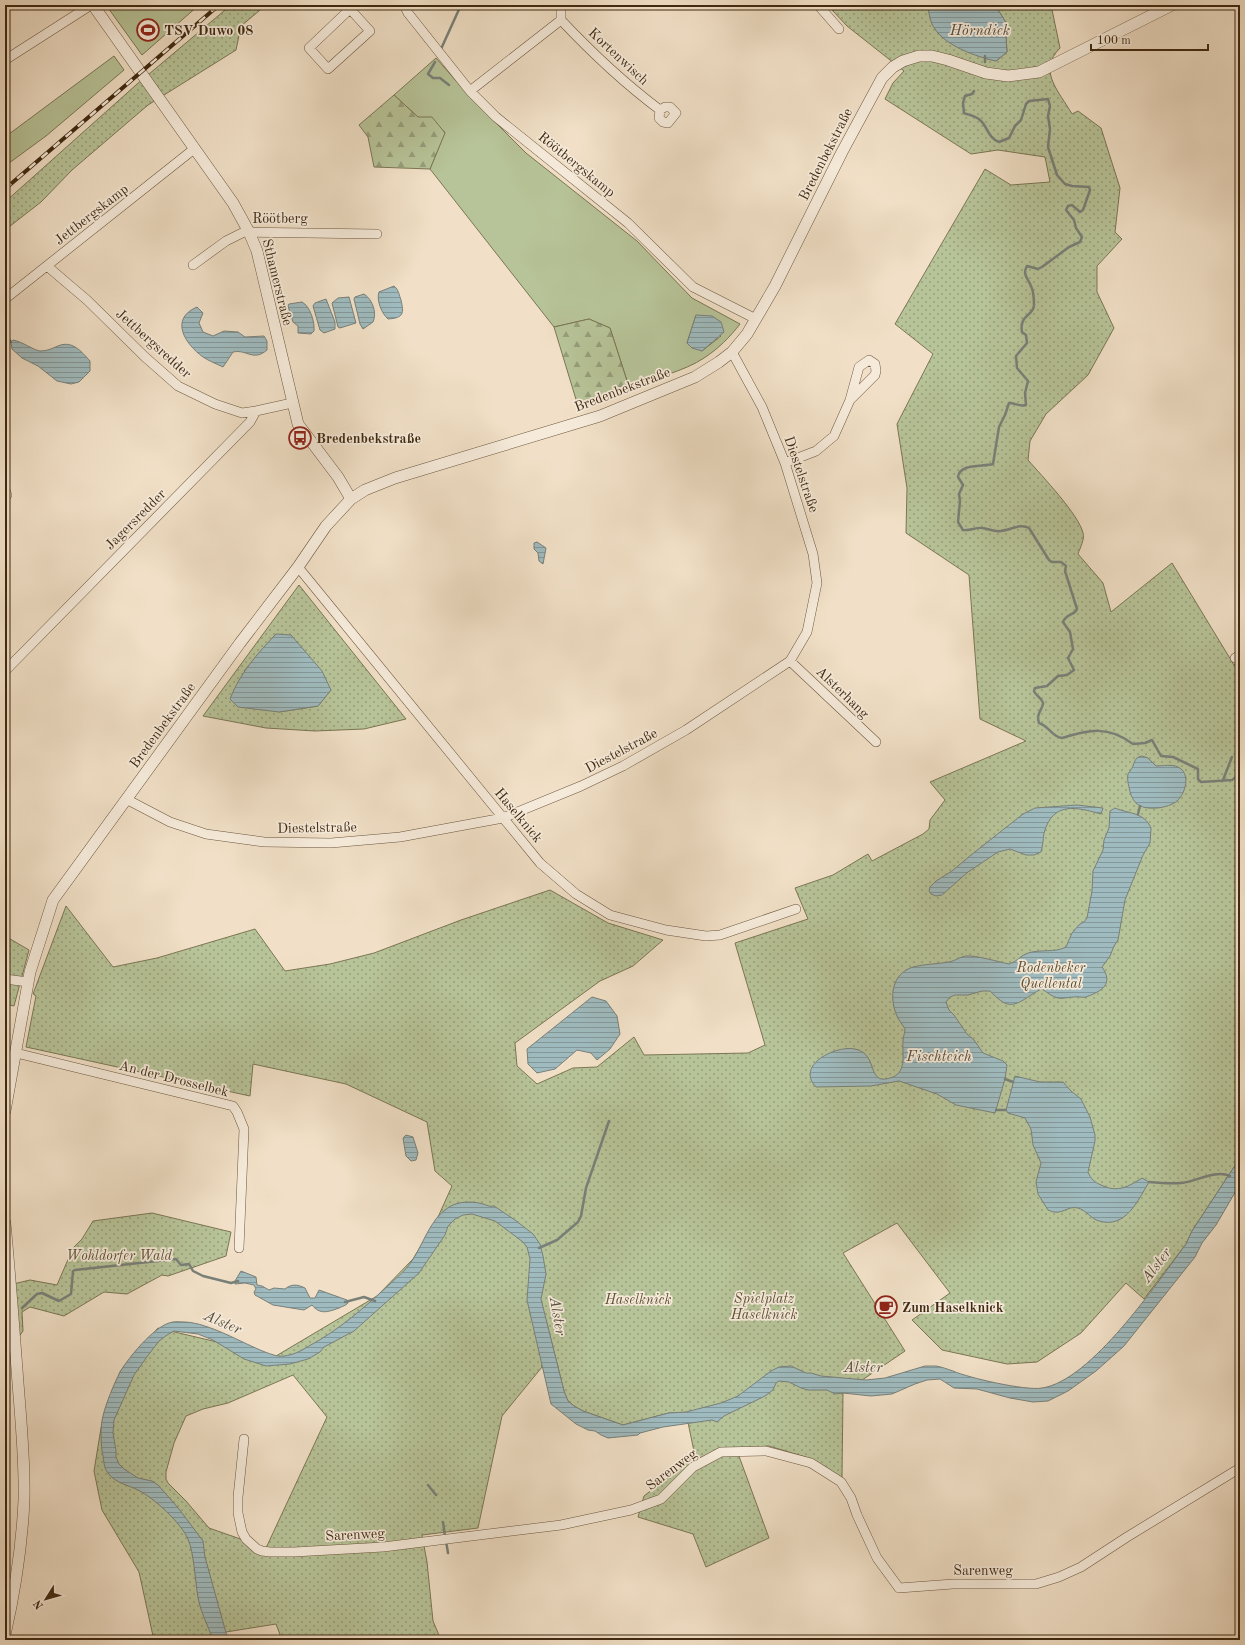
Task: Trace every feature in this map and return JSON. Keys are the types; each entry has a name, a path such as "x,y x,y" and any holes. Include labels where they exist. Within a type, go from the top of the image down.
{"street":[{"path":"5,60 92,5"},
{"name":"Sthamerstraße","path":"92,5 232,203 249,232 257,251 292,403 300,428 338,477 350,499"},
{"name":"Röötbergskamp","path":"404,5 408,13 470,91 496,117 628,223 693,287 756,320"},
{"path":"470,91 561,20 561,5"},
{"path":"818,5 839,29"},
{"name":"Bredenbekstraße","path":"5,1111 28,982 53,900 240,643 298,567 326,526 350,499 365,490 395,478 600,416 695,377 732,352 756,320 775,286 842,152 882,78 893,67 903,61 919,56 937,57 974,69 1008,76 1039,72 1172,5"},
{"path":"352,7 370,31 328,69 309,48 352,7"},
{"name":"Kortenwisch","path":"561,20 602,62 636,92 660,110"},
{"name":"Jettbergskamp","path":"5,299 194,149"},
{"name":"Röötberg","path":"193,265 226,241 239,234 249,232 376,234"},
{"name":"Jettbergsredder","path":"47,266 87,300 145,357 178,386 215,404 242,412 256,411"},
{"name":"Diestelstraße","path":"126,799 170,822 206,834 264,842 331,843 400,837 503,818 582,786 623,766 686,730 790,661 807,632 817,583 813,554 785,463 762,407 732,352"},
{"path":"785,463 816,450 834,436 850,400"},
{"path":"256,411 292,403"},
{"name":"Jagersredder","path":"5,671 250,422 256,411"},
{"name":"Haselknick","path":"298,567 540,863 576,894 610,915 666,930 706,936 720,935 796,909"},
{"name":"Alsterhang","path":"790,661 876,742"},
{"path":"5,979 28,982"},
{"name":"An der Drosselbek","path":"16,1053 233,1106 244,1129 239,1248"},
{"path":"5,1223 22,1429 24,1471 20,1542 12,1605 5,1635"},
{"name":"Sarenweg","path":"244,1439 238,1497 238,1513 242,1532 246,1539 257,1549 270,1552 383,1547 561,1525 631,1510 661,1499 693,1467 721,1452 766,1451 811,1463 841,1482 851,1498 857,1515 877,1558 899,1588 953,1584 1036,1584 1059,1577 1081,1567 1240,1468"}],"green space":[{"name":"TSV Duwo 08","path":"106,5 199,5 142,55"},
{"path":"231,5 266,5 241,26 236,50 148,105 72,170 41,202 5,230 5,202 136,85"},
{"name":"Rodenbeker Quellental","path":"843,5 928,5 930,17 963,49 996,61 1007,52 1005,21 995,5 1051,5 1060,48 1053,56 1050,65 1052,81 1072,114 1078,111 1101,128 1120,188 1115,232 1122,239 1097,266 1097,292 1114,328 1088,375 1046,414 1030,441 1028,460 1068,506 1080,525 1083,538 1078,554 1103,583 1111,612 1172,563 1234,665 1240,662 1240,1158 1192,1231 1186,1244 1144,1299 1126,1283 1081,1333 1037,1362 1007,1364 942,1350 912,1320 950,1293 897,1223 843,1253 905,1351 843,1393 842,1478 812,1459 769,1446 736,1448 769,1538 706,1567 693,1534 638,1517 644,1496 695,1456 686,1413 669,1413 623,1425 583,1411 574,1406 568,1401 564,1391 546,1320 542,1367 502,1416 478,1528 422,1535 427,1562 433,1621 441,1640 282,1640 276,1624 226,1632 212,1637 153,1636 139,1572 102,1510 94,1471 101,1428 120,1372 158,1328 276,1356 377,1296 413,1259 438,1217 452,1186 435,1171 427,1122 346,1084 253,1064 250,1096 26,1047 36,996 33,994 66,906 113,967 157,958 255,929 285,971 330,964 374,953 461,920 550,890 608,923 663,940 633,966 600,981 515,1043 517,1066 537,1084 573,1068 597,1067 634,1037 644,1055 748,1053 765,1045 735,943 808,919 795,888 833,875 868,854 872,861 923,834 929,829 930,820 945,800 930,782 1026,741 980,719 969,575 906,533 907,488 897,424 933,354 895,324 985,169 1011,185 1050,182 1045,157 998,150 971,154 885,99 893,83 904,71 847,26 832,10","holes":["293,1375 327,1417 266,1548 209,1528 166,1479 166,1472 174,1443 186,1416 203,1409 228,1403"]},
{"path":"114,56 124,70 46,136 5,166 5,137"},
{"path":"436,58 472,99 526,153 637,241 692,298 740,324 719,347 696,363 678,371 629,387 610,328 589,319 554,327 430,169 445,132 418,117 394,95","holes":["696,315 721,336 702,351 687,343"]},
{"path":"394,95 418,117 432,117 445,133 430,169 374,167 368,137 359,125"},
{"path":"589,319 610,328 629,387 578,406 554,327"},
{"path":"299,585 406,719 364,729 315,731 266,728 203,716","holes":["276,634 331,690 318,706 279,712 244,671"]},
{"path":"5,936 29,950 14,1006 5,1004"},
{"name":"Wohldorfer Wald","path":"152,1213 231,1232 226,1256 168,1276 162,1275 127,1294 104,1292 64,1316 30,1307 22,1312 23,1331 5,1356 5,1286 30,1280 57,1285 73,1248 82,1239 93,1221"}],"water":[{"name":"Hörndiek","path":"928,5 995,5 1005,21 1007,52 996,61 971,54 954,46 946,41 933,27"},
{"path":"394,286 399,294 402,305 402,314 400,316 388,319 380,307 378,295 379,292"},
{"path":"364,294 372,303 375,315 373,322 363,329 360,324 354,299 355,297"},
{"path":"349,297 356,323 340,328 338,327 332,303 338,298"},
{"path":"326,299 335,322 335,329 324,333 320,330 313,306 315,303"},
{"path":"302,302 310,311 313,319 314,331 311,334 298,333 298,326 293,322 288,306 289,304"},
{"path":"197,307 203,313 199,323 203,332 213,336 224,331 238,332 245,337 264,336 267,341 267,350 258,355 233,352 223,367 205,358 196,352 186,339 183,332 182,325 184,318 188,312"},
{"path":"696,315 712,316 721,322 724,332 702,351 692,348 687,343"},
{"path":"13,340 40,351 49,350 68,344 72,345 80,350 90,361 90,371 79,382 71,384 57,381 38,366 22,358 12,349 11,342"},
{"path":"537,542 546,548 543,564 539,561 538,553 534,549 534,543"},
{"path":"276,634 291,635 322,671 331,690 318,706 279,712 238,707 230,699 244,672"},
{"path":"1142,756 1148,758 1156,766 1167,765 1178,767 1182,770 1185,774 1186,783 1183,793 1177,801 1168,806 1151,808 1140,806 1132,798 1128,782 1128,774 1136,759"},
{"path":"1077,805 1103,808 1101,814 1074,808 1059,811 1048,823 1044,833 1041,852 1034,855 1026,855 1010,849 998,852 968,872 942,895 936,896 931,894 929,891 930,887 936,881 952,871 1023,814 1035,808"},
{"name":"Fischteich","path":"1115,808 1140,816 1151,828 1150,843 1143,855 1125,900 1118,940 1110,956 1102,967 1107,978 1104,986 1092,995 1084,997 1058,998 1042,989 1018,1003 1009,1004 1000,1000 990,991 982,991 968,995 955,995 950,997 946,1002 949,1010 983,1053 1003,1061 1007,1065 1005,1079 995,1113 956,1105 937,1094 899,1081 871,1086 816,1087 811,1079 811,1071 814,1064 820,1058 838,1050 855,1049 863,1052 868,1057 875,1074 879,1078 884,1079 893,1077 900,1071 903,1061 903,1040 905,1029 894,1009 893,994 896,981 906,970 918,966 954,961 967,956 1009,964 1028,953 1057,950 1066,947 1072,933 1087,918 1092,891 1093,871 1103,850 1104,840 1109,828 1110,811"},
{"path":"592,997 606,1001 617,1016 620,1034 610,1049 597,1060 591,1053 577,1050 555,1069 537,1073 528,1064 527,1049"},
{"path":"1015,1076 1040,1082 1063,1082 1081,1099 1090,1117 1095,1135 1088,1172 1095,1181 1112,1189 1122,1188 1142,1178 1149,1182 1130,1211 1124,1217 1117,1221 1108,1222 1096,1220 1078,1208 1071,1208 1061,1212 1053,1212 1048,1210 1038,1194 1036,1182 1041,1163 1033,1145 1031,1129 1025,1118 1008,1113 1006,1110"},
{"path":"406,1135 413,1137 418,1153 416,1160 411,1161 406,1156 403,1138"},
{"path":"1240,1158 1240,1184 1216,1225 1202,1243 1195,1257 1124,1346 1096,1371 1068,1391 1048,1401 1033,1402 1010,1398 977,1389 954,1388 940,1379 927,1380 892,1394 871,1396 843,1393 835,1394 827,1390 808,1390 789,1382 779,1381 776,1383 773,1390 765,1396 724,1416 717,1422 712,1420 663,1427 640,1433 638,1435 608,1438 595,1431 588,1430 576,1424 551,1404 527,1300 530,1259 527,1247 523,1242 495,1221 472,1214 463,1215 455,1219 448,1226 445,1235 419,1273 354,1331 324,1347 320,1352 308,1359 290,1364 266,1366 244,1359 213,1340 198,1334 174,1331 159,1341 134,1375 114,1420 113,1433 116,1457 119,1464 124,1469 138,1478 152,1481 158,1485 179,1509 203,1541 205,1557 228,1640 213,1640 199,1602 192,1552 188,1539 184,1533 159,1505 138,1490 114,1479 106,1471 104,1465 101,1429 108,1400 124,1366 135,1351 156,1331 171,1322 194,1323 225,1334 274,1355 291,1355 303,1350 331,1333 371,1301 407,1268 431,1226 442,1212 453,1205 466,1202 494,1206 533,1234 540,1244 546,1274 541,1299 564,1391 568,1401 583,1411 623,1425 669,1413 686,1412 721,1403 738,1396 771,1371 779,1367 791,1366 806,1373 821,1376 866,1380 885,1378 925,1366 936,1366 971,1377 998,1383 1024,1388 1042,1388 1061,1381 1081,1368 1122,1328 1186,1244 1192,1231"},
{"path":"241,1271 256,1277 257,1285 269,1290 274,1288 285,1289 292,1285 297,1285 305,1288 310,1298 315,1298 319,1290 347,1300 348,1303 331,1311 324,1312 318,1310 312,1305 304,1310 273,1305 255,1295 254,1292 256,1289 254,1285 245,1283 235,1284 235,1281"}],"waterway":[{"path":"441,49 461,5"},
{"path":"985,56 985,62"},
{"path":"435,62 428,74 433,78 440,78 449,85"},
{"path":"974,91 972,94 965,96 963,103 964,113 978,119 983,123 990,135 999,142 1009,138 1015,126 1021,120 1026,104 1029,101 1048,99 1050,106 1048,116 1050,129 1048,147 1057,175 1065,184 1089,187 1090,190 1083,210 1080,212 1072,205 1068,206 1066,210 1074,220 1076,228 1082,237 1080,242 1069,247 1038,269 1027,266 1025,272 1033,291 1034,305 1032,311 1024,318 1022,326 1022,332 1026,335 1027,343 1016,356 1017,368 1028,381 1025,393 1026,405 1021,406 1009,403 999,427 993,464 972,466 963,469 960,473 958,477 963,485 959,494 960,501 958,522 963,530 985,528 998,531 1019,526 1029,528 1049,560 1052,562 1061,562 1066,566 1065,571 1077,609 1066,617 1063,622 1070,632 1073,649 1068,658 1074,670 1067,675 1058,676 1047,686 1035,688 1035,693 1043,702 1038,715 1039,723 1045,726 1056,736 1062,738 1090,731 1098,731 1115,734 1133,744 1145,743 1152,740 1161,756 1173,757 1198,769 1198,779 1201,782 1232,780 1240,774"},
{"path":"5,334 11,342"},
{"path":"1223,780 1232,757"},
{"path":"1138,814 1140,806"},
{"path":"1005,1079 1013,1082"},
{"path":"996,1110 1006,1110"},
{"path":"539,1248 557,1240 578,1222 581,1216 586,1188 609,1121"},
{"path":"1149,1182 1181,1183 1218,1174 1230,1176"},
{"path":"22,1308 37,1294 42,1293 59,1301 71,1294 73,1271 75,1270 176,1259 181,1265 189,1264 193,1271 203,1276 231,1283 238,1281"},
{"path":"345,1302 364,1297 375,1301"},
{"path":"428,1485 436,1495"},
{"path":"443,1522 445,1536"},
{"path":"446,1541 448,1553"}],"railway":[{"path":"5,189 219,5"}],"place":[{"name":"TSV Duwo 08","path":"148,30"},
{"name":"Bredenbekstraße","path":"300,438"},
{"name":"Zum Haselknick","path":"886,1307"}],"water label":[{"name":"Alster","path":"1156,1265"},
{"name":"Alster","path":"558,1316"},
{"name":"Alster","path":"223,1322"},
{"name":"Alster","path":"863,1367"}],"park label":[{"name":"Spielplatz Haselknick","path":"764,1306"}]}
